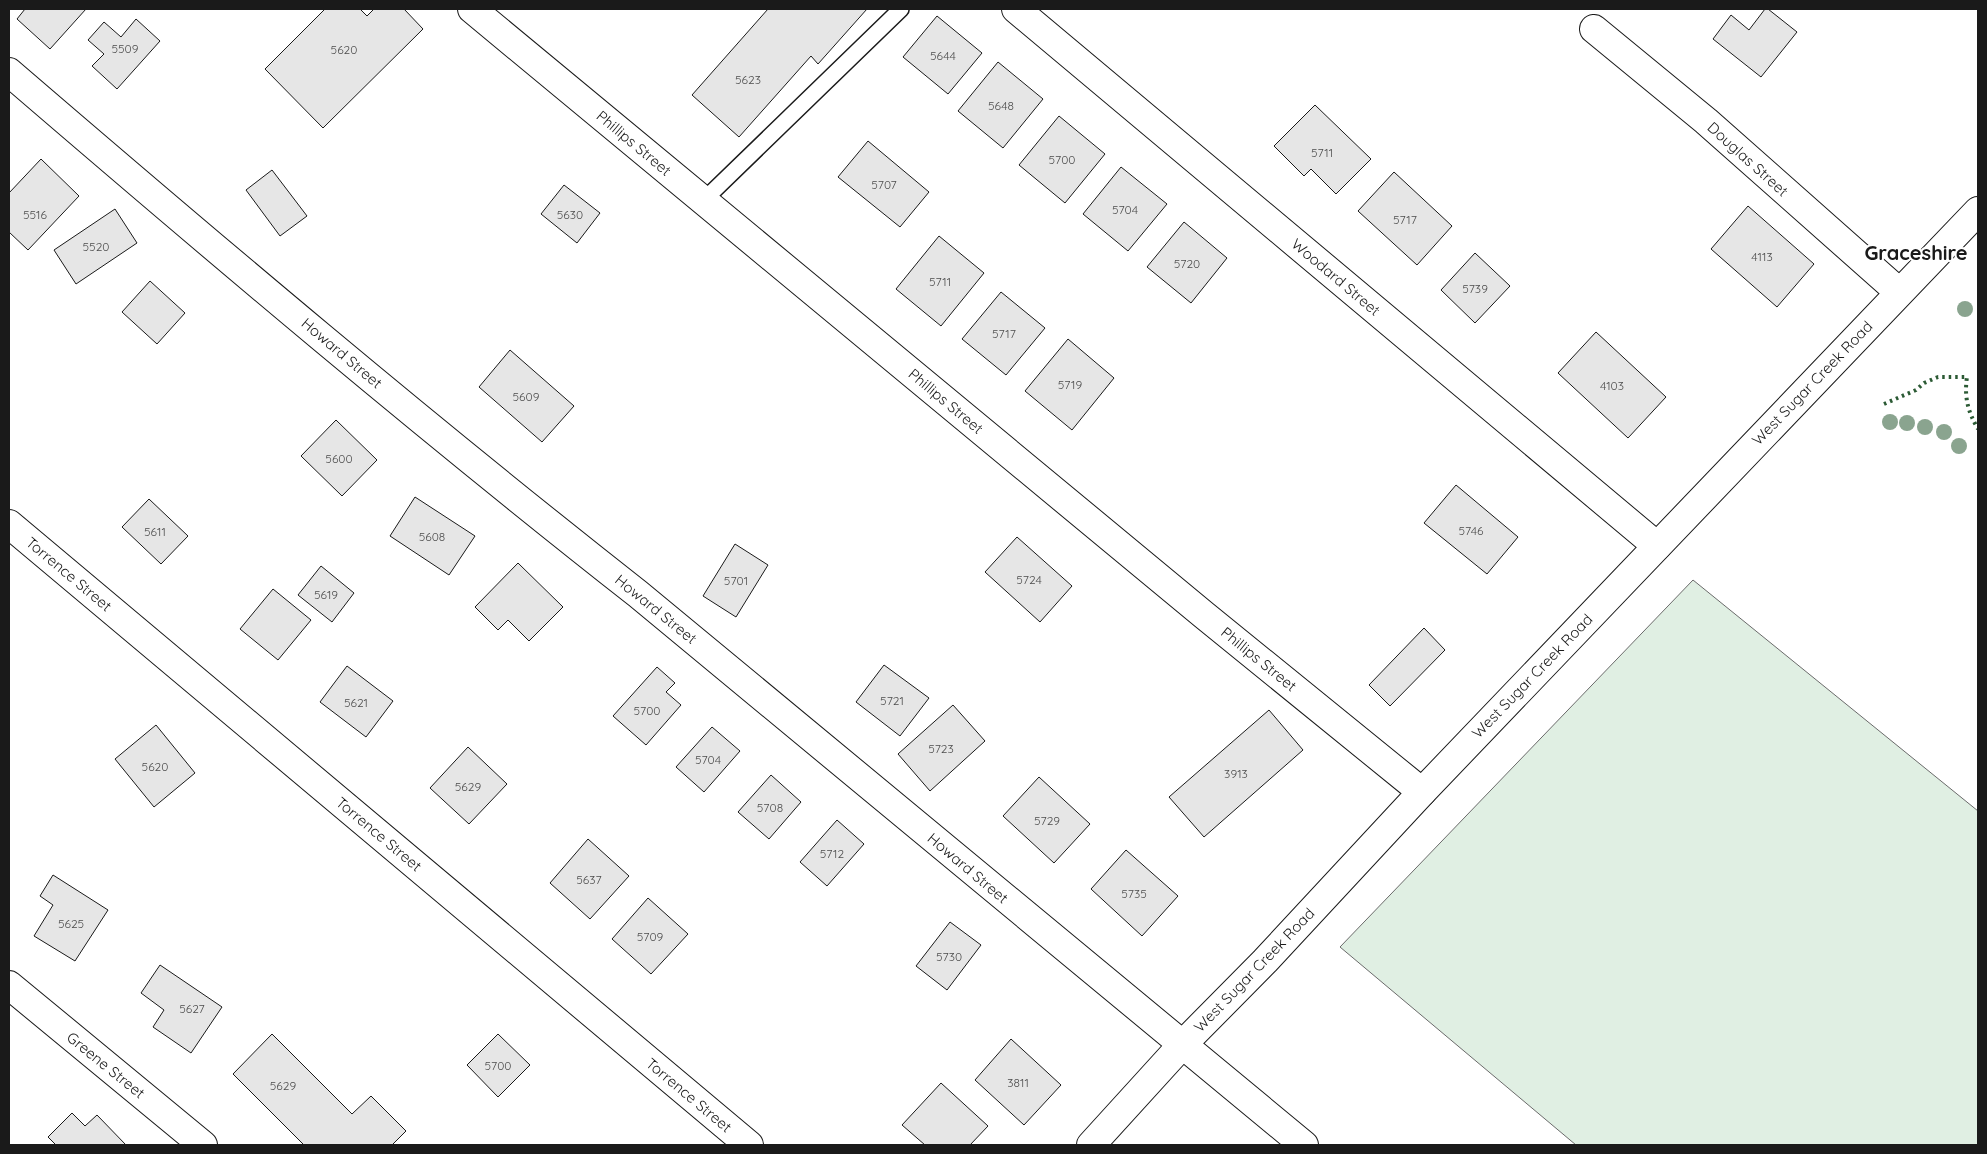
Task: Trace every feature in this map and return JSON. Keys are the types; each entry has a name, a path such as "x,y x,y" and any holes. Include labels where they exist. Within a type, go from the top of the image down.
{"street":[{"name":"Phillips Street","path":"472,9 1422,792"},
{"name":"Woodard Street","path":"1016,9 1657,546"},
{"name":"Douglas Street","path":"1594,29 1706,121 1899,292"},
{"name":"Howard Street","path":"9,72 188,226 552,526 638,594 1304,1145"},
{"name":"West Sugar Creek Road","path":"1091,1145 1182,1045 1265,961 1422,792 1978,211"},
{"name":"Torrence Street","path":"9,524 749,1145"},
{"name":"Greene Street","path":"9,985 203,1145"}],"lane":[{"path":"703,201 901,9"}],"green space":[{"path":"1693,580 1978,811 1978,1145 1576,1145 1340,947"}],"building":[{"path":"25,9 86,9 50,49 17,19"},
{"path":"325,9 360,9 367,16 374,9 404,9 423,29 323,128 265,69"},
{"path":"768,9 867,9 818,64 811,56 739,137 692,95"},
{"path":"1765,9 1768,9 1797,32 1761,77 1713,39 1731,15 1749,30"},
{"path":"937,16 982,53 948,94 903,57"},
{"path":"136,19 160,41 117,89 92,66 104,54 88,40 104,22 121,37"},
{"path":"998,62 1043,99 1003,148 958,111"},
{"path":"1315,105 1371,159 1336,194 1311,169 1304,176 1274,146"},
{"path":"1059,116 1105,154 1065,203 1019,165"},
{"path":"868,141 929,192 900,227 838,177"},
{"path":"41,159 79,196 28,250 9,232 9,193"},
{"path":"1121,167 1167,204 1128,251 1083,214"},
{"path":"272,170 307,216 280,236 246,190"},
{"path":"1394,172 1452,226 1417,265 1358,211"},
{"path":"564,185 600,213 577,243 541,214"},
{"path":"1748,206 1814,264 1777,307 1711,249"},
{"path":"115,209 137,243 76,284 54,250"},
{"path":"1184,222 1227,258 1191,303 1147,267"},
{"path":"939,236 984,273 941,326 896,289"},
{"path":"1475,253 1510,286 1475,323 1441,290"},
{"path":"150,281 185,313 157,344 122,312"},
{"path":"1001,292 1045,328 1006,375 962,339"},
{"path":"1596,332 1666,397 1628,438 1558,373"},
{"path":"1068,339 1114,378 1072,430 1025,391"},
{"path":"510,350 574,406 542,442 479,387"},
{"path":"336,420 377,460 342,496 301,456"},
{"path":"1456,485 1518,537 1487,574 1424,523"},
{"path":"415,497 475,536 449,575 390,536"},
{"path":"149,499 188,536 161,564 122,527"},
{"path":"1017,537 1072,586 1040,622 985,572"},
{"path":"735,544 768,565 736,617 703,596"},
{"path":"518,563 563,607 529,641 508,620 498,630 475,607"},
{"path":"321,566 354,593 332,622 298,595"},
{"path":"273,589 311,620 278,660 240,629"},
{"path":"1424,628 1445,650 1390,706 1369,685"},
{"path":"884,665 929,698 900,736 856,702"},
{"path":"347,666 393,701 366,737 320,702"},
{"path":"657,667 675,683 666,692 681,705 646,745 613,716"},
{"path":"953,705 985,741 930,791 898,754"},
{"path":"1269,710 1303,750 1204,837 1169,797"},
{"path":"156,725 195,773 154,807 115,759"},
{"path":"712,727 740,751 704,792 676,767"},
{"path":"468,747 507,784 469,824 430,788"},
{"path":"771,775 801,802 769,839 738,812"},
{"path":"1039,777 1090,824 1054,863 1003,816"},
{"path":"837,820 864,844 827,886 800,862"},
{"path":"588,839 629,876 590,919 550,883"},
{"path":"1126,850 1178,896 1142,936 1091,889"},
{"path":"53,875 108,910 75,961 34,936 53,905 40,896"},
{"path":"648,898 688,934 651,974 612,939"},
{"path":"950,922 981,945 947,990 916,966"},
{"path":"160,965 222,1007 191,1053 153,1027 164,1010 141,993"},
{"path":"272,1034 352,1114 371,1096 406,1131 392,1145 304,1145 233,1074"},
{"path":"498,1034 530,1065 498,1097 467,1065"},
{"path":"1011,1039 1061,1085 1024,1125 975,1080"},
{"path":"941,1083 988,1126 970,1145 925,1145 902,1125"},
{"path":"72,1113 85,1126 97,1115 126,1145 56,1145 48,1137"}],"hedge":[{"path":"1884,404 1916,390 1924,383 1938,377 1967,377 1966,391 1968,404 1978,429"}],"district":[{"name":"Graceshire","path":"1916,252"}]}
